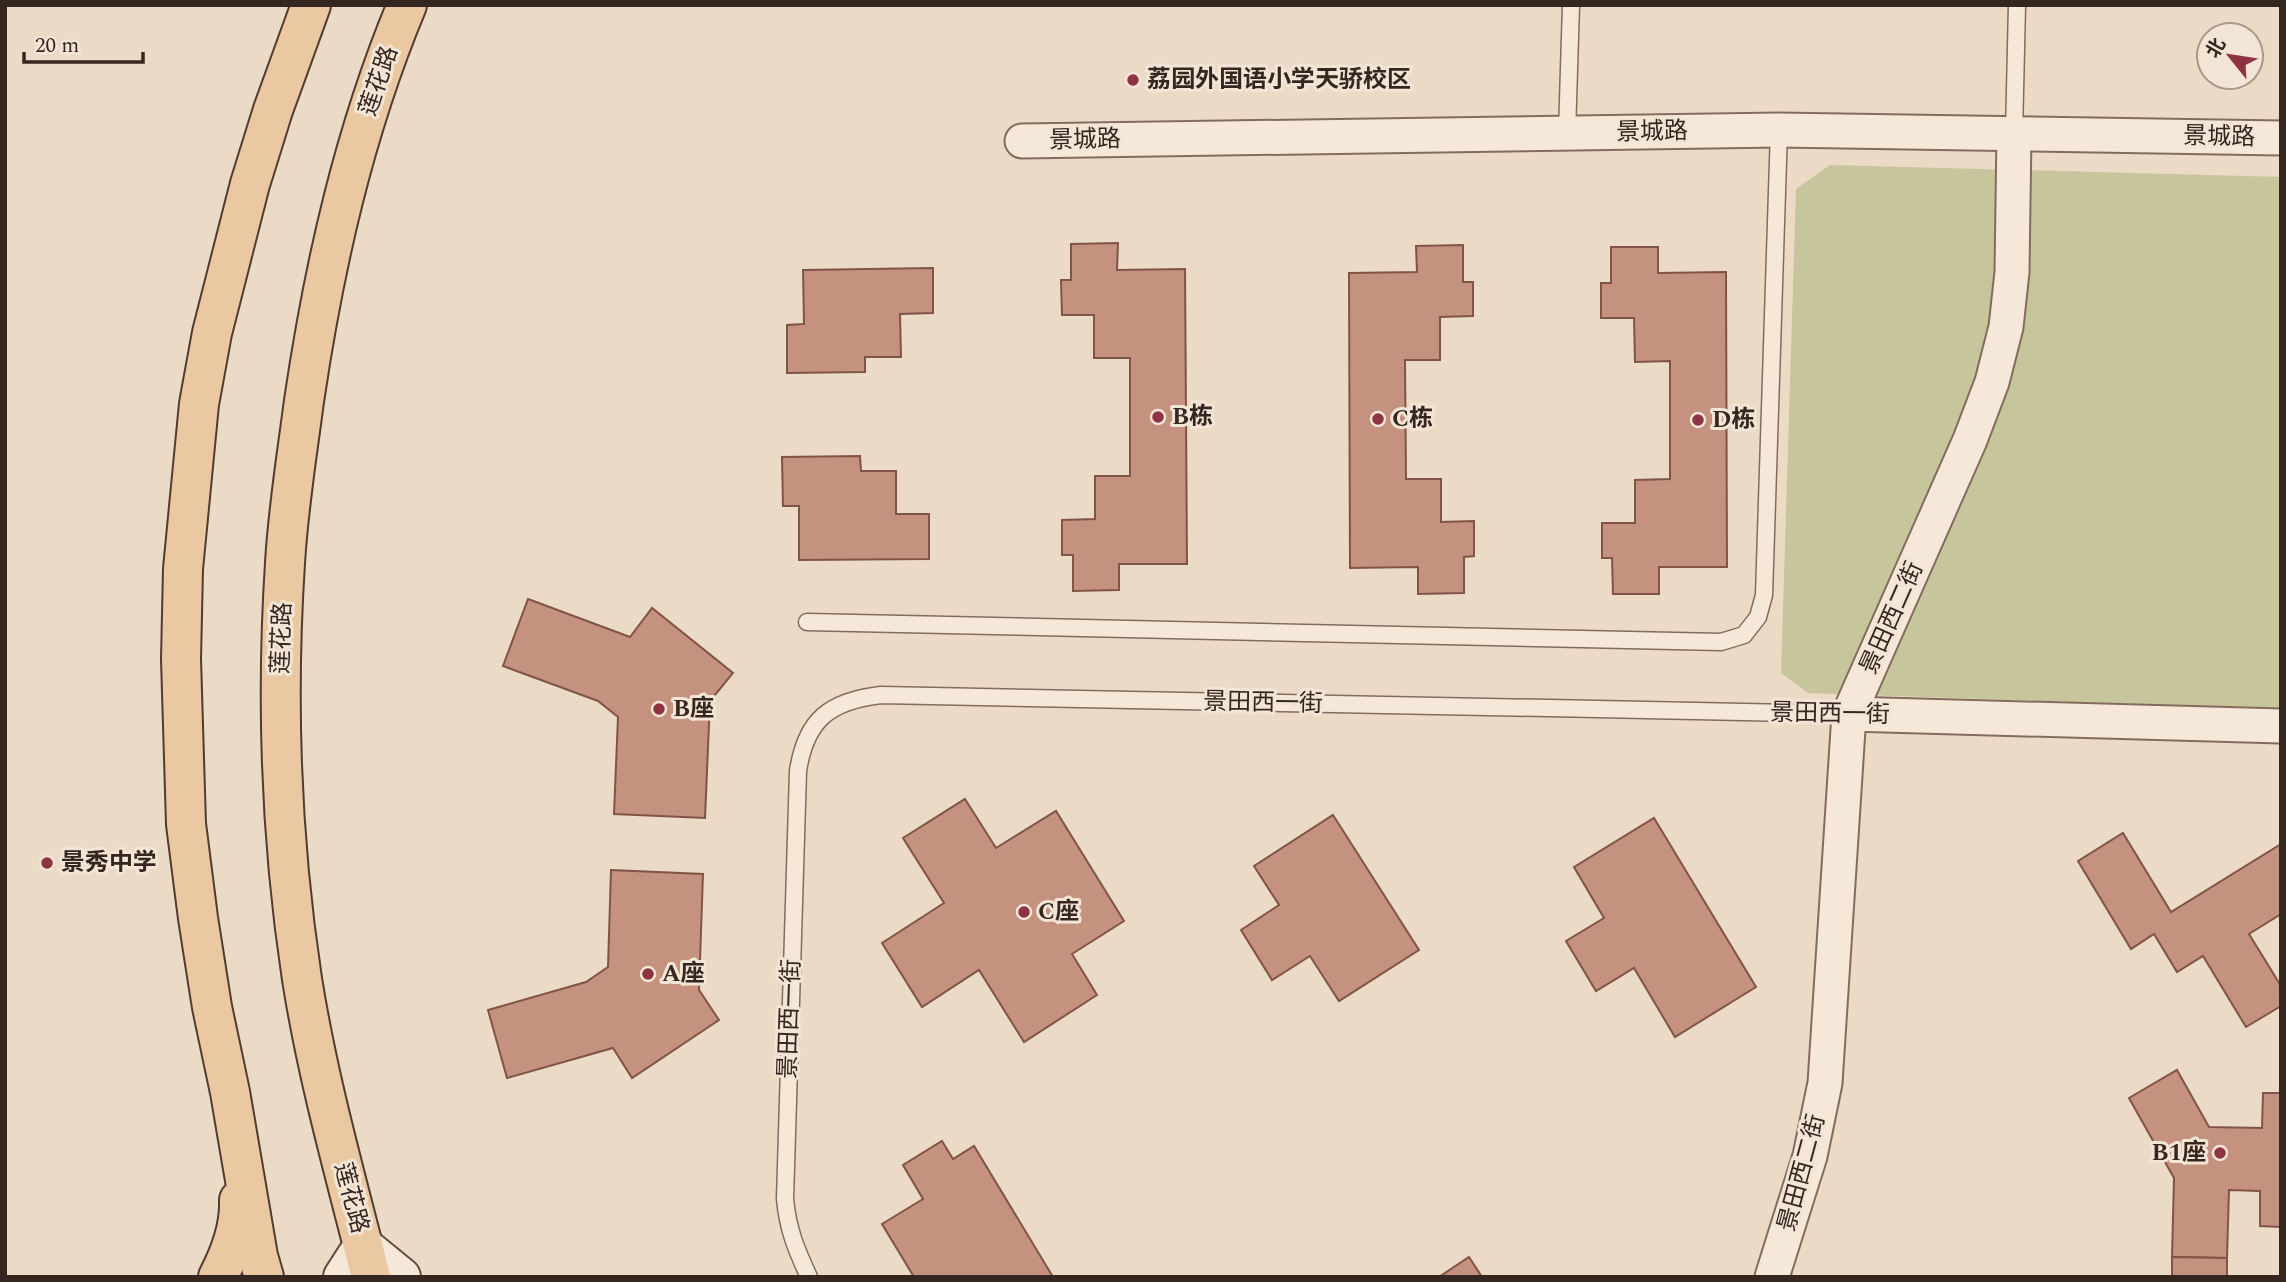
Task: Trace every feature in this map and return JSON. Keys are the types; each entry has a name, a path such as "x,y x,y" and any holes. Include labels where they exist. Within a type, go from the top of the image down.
{"main road":[{"path":"264,1277 212,1007 186,824 181,659 183,569 199,404 212,333 265,135 311,5"},
{"name":"莲花路","path":"359,1266 303,980 285,827 280,704 282,638 291,496 324,281 339,211 359,143 378,81 407,5"},
{"path":"218,1277 238,1223 241,1159"}],"street":[{"name":"景城路","path":"1023,141 1779,130 2281,138"},
{"name":"景田西二街","path":"1772,1277 1810,1156 1825,1083 1849,714 1970,440 1992,382 2006,327 2012,272 2014,134"},
{"name":"景田西一街","path":"1849,714 2281,726"},
{"path":"359,1266 401,1277"}],"lane":[{"path":"1567,134 1571,5"},
{"path":"2014,134 2017,5"},
{"path":"807,622 1721,642 1744,635 1758,617 1764,595 1779,130"},
{"name":"景田西一街","path":"810,1277 788,1226 785,1199 798,771 801,749 809,731 823,715 839,705 881,695 1849,714"}],"shaded area":[{"path":"1830,165 2281,177 2281,709 1808,693 1781,673 1796,189"}],"building":[{"name":"B栋","path":"1118,243 1117,270 1185,269 1187,564 1119,564 1119,590 1073,591 1073,555 1062,555 1062,520 1095,519 1095,476 1130,476 1130,358 1094,358 1094,315 1062,315 1061,280 1071,280 1071,244"},
{"name":"C栋","path":"1463,245 1463,282 1473,282 1473,316 1440,317 1440,360 1405,360 1406,479 1441,479 1441,522 1474,521 1474,556 1464,557 1464,593 1418,594 1418,567 1350,568 1349,273 1417,272 1416,246"},
{"name":"D栋","path":"1611,247 1658,247 1658,273 1726,272 1727,567 1659,567 1659,594 1613,594 1612,558 1602,558 1602,523 1635,523 1635,480 1670,479 1670,361 1635,362 1634,318 1601,318 1601,283 1611,283"},
{"path":"933,268 933,313 900,314 901,357 865,357 865,372 787,373 787,325 804,324 803,270"},
{"path":"860,456 861,471 896,471 896,514 929,514 929,559 799,560 799,506 783,506 782,457"},
{"name":"B座","path":"528,599 630,637 652,608 733,673 710,701 705,818 614,814 618,717 598,701 503,666"},
{"name":"C座","path":"965,799 996,848 1056,811 1124,921 1072,954 1097,995 1024,1042 979,970 922,1007 882,943 944,903 903,838"},
{"path":"1333,815 1419,950 1339,1001 1310,956 1272,980 1241,930 1279,905 1254,866"},
{"path":"1654,818 1756,987 1675,1037 1634,968 1596,991 1566,941 1604,918 1574,867"},
{"path":"2123,833 2171,912 2281,844 2281,914 2249,934 2281,986 2281,1006 2246,1027 2203,956 2177,972 2154,934 2131,949 2078,861"},
{"name":"A座","path":"611,870 703,874 699,990 719,1020 632,1078 613,1048 507,1078 488,1010 586,982 608,967"},
{"name":"B1座","path":"2177,1070 2209,1127 2262,1128 2263,1093 2281,1093 2281,1227 2260,1226 2260,1191 2229,1190 2227,1258 2172,1257 2174,1178 2129,1098"},
{"path":"942,1141 953,1159 974,1146 1053,1277 914,1277 882,1224 923,1199 903,1165"},
{"path":"1469,1257 1482,1277 1439,1277"},
{"path":"2172,1257 2227,1258 2227,1277 2172,1277"}],"place":[{"name":"荔园外国语小学天骄校区","path":"1133,80"},
{"name":"B栋","path":"1158,417"},
{"name":"C栋","path":"1378,419"},
{"name":"D栋","path":"1698,420"},
{"name":"B座","path":"659,709"},
{"name":"景秀中学","path":"47,863"},
{"name":"C座","path":"1024,912"},
{"name":"A座","path":"648,974"},
{"name":"B1座","path":"2220,1153"}]}
